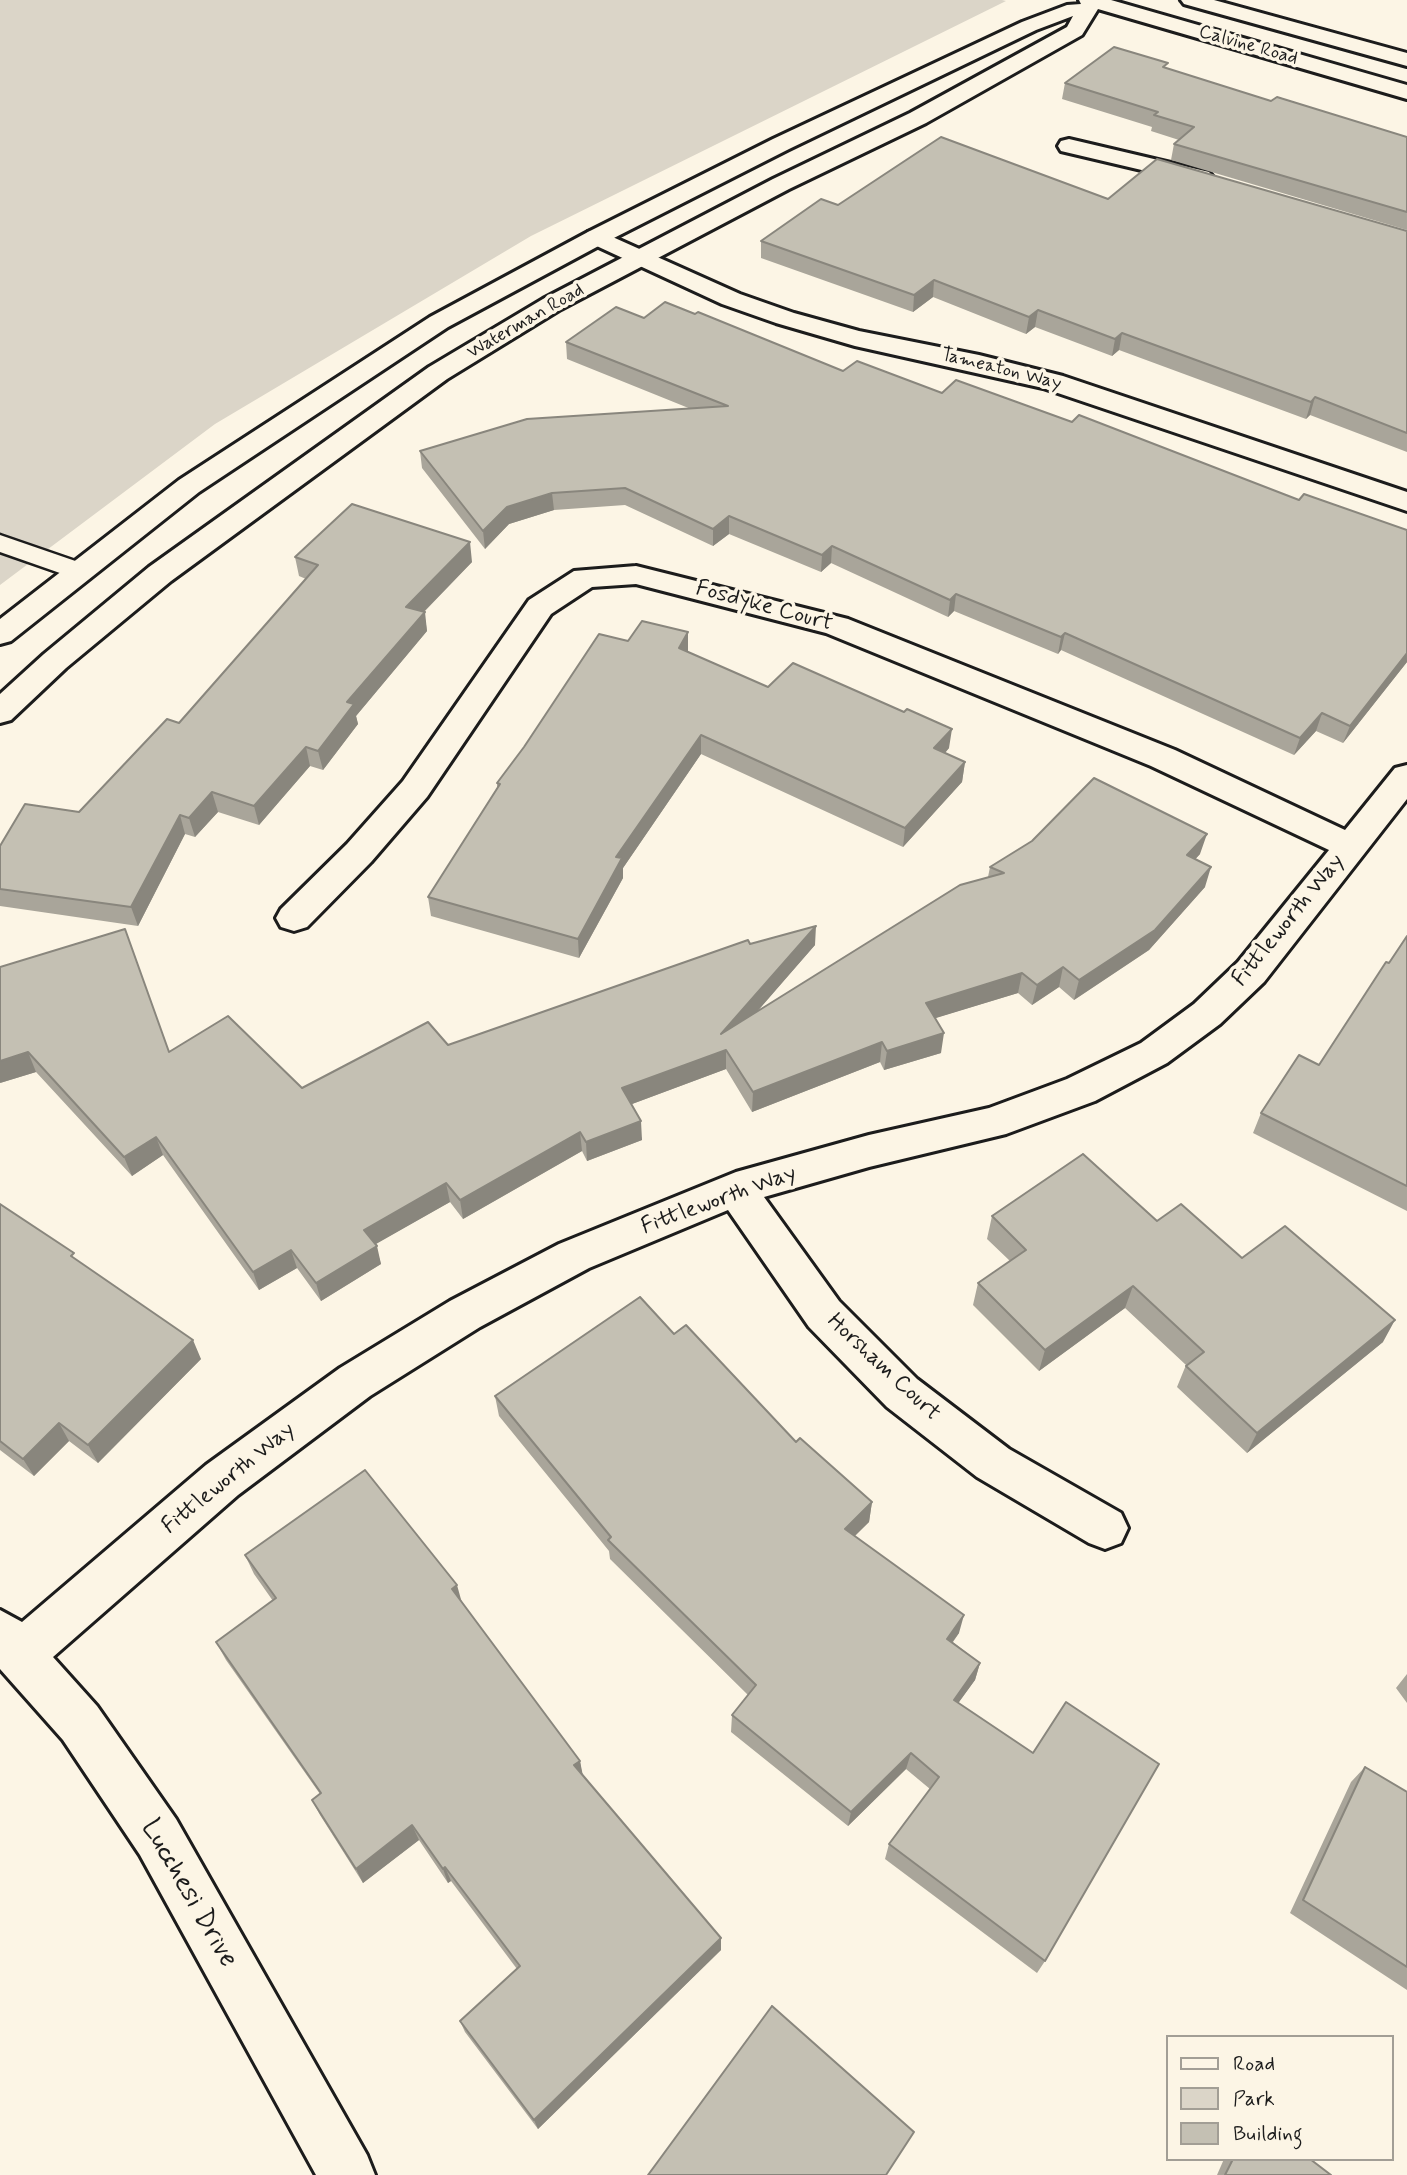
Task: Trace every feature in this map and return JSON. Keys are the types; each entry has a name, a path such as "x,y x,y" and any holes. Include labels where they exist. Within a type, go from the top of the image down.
{"street":[{"name":"Calvine Road","path":"1093,0 1407,92"},
{"name":"Waterman Road","path":"0,634 188,486 439,322 597,237 1029,26 1093,0"},
{"name":"Waterman Road","path":"0,712 55,661 160,574 438,373 552,304 781,184 918,118 1074,31 1093,0"},
{"name":"Calvine Road","path":"1191,0 1407,60"},
{"path":"1069,146 1223,184"},
{"name":"Tameaton Way","path":"597,237 731,299 785,318 855,338 979,363 1054,382 1407,502"},
{"name":"Fosdyke Court","path":"294,918 359,853 415,789 540,607 585,578 636,575 837,626 1163,758 1350,846"},
{"name":"Fittleworth Way","path":"11,1644 222,1480 355,1382 465,1314 574,1256 736,1189 869,1151 992,1123 1081,1090 1154,1053 1207,1014 1251,972 1407,776"},
{"name":"Horsham Court","path":"736,1189 824,1314 902,1393 993,1463 1105,1528"},
{"name":"Lucchesi Drive","path":"11,1644 80,1723 158,1837 340,2172"}],"lane":[{"path":"0,543 77,571"}],"green space":[{"path":"0,0 1006,1 531,236 215,424 0,585"}],"building":[{"path":"1114,47 1168,63 1163,67 1271,101 1277,97 1407,137 1407,212 1174,144 1194,127 1154,115 1158,112 1065,83"},
{"path":"941,137 1108,199 1157,159 1407,231 1407,433 1315,397 1311,402 1122,333 1115,339 1038,310 1029,317 934,280 914,295 761,241 821,199 838,205"},
{"path":"665,302 695,314 698,312 843,371 857,361 942,393 956,380 1072,422 1079,415 1299,500 1304,494 1407,530 1407,653 1350,726 1322,713 1300,738 1065,633 1061,637 956,594 950,600 832,546 822,555 729,516 713,529 625,488 552,493 507,507 483,531 420,451 527,419 728,406 566,342 616,307 644,318"},
{"path":"352,504 470,542 406,607 425,612 347,702 354,704 318,751 306,747 254,806 212,792 189,818 180,815 131,907 0,889 0,846 25,804 79,812 167,719 179,723 318,565 295,557"},
{"path":"642,621 688,632 679,648 768,687 793,663 904,712 907,709 952,729 934,748 965,762 905,828 701,735 616,857 622,858 578,939 428,897 500,784 497,783 599,634 628,641"},
{"path":"1094,778 1207,834 1187,855 1211,867 1155,930 1079,980 1063,967 1037,985 1022,973 926,1003 944,1033 887,1051 882,1042 753,1092 726,1050 622,1088 641,1121 586,1142 580,1132 460,1200 446,1183 364,1230 377,1246 316,1283 291,1250 253,1272 156,1137 124,1157 28,1052 0,1061 0,967 125,929 169,1052 228,1016 302,1088 428,1022 448,1045 748,940 750,944 816,926 721,1034 960,885 1004,873 990,867 1032,841"},
{"path":"1407,936 1407,1186 1261,1113 1299,1055 1319,1065 1386,962 1389,963"},
{"path":"1083,1154 1157,1221 1181,1204 1242,1258 1285,1226 1395,1320 1257,1433 1186,1366 1204,1352 1133,1286 1045,1350 978,1283 1026,1250 992,1216"},
{"path":"0,1204 74,1253 71,1256 193,1340 88,1445 59,1423 23,1459 0,1441"},
{"path":"640,1297 674,1334 686,1325 796,1442 800,1438 872,1502 845,1529 964,1615 947,1639 980,1663 954,1700 1033,1753 1066,1702 1159,1764 1045,1961 889,1844 939,1777 911,1753 851,1812 732,1715 756,1685 608,1540 611,1537 495,1396"},
{"path":"365,1470 457,1585 452,1589 580,1761 574,1765 721,1938 534,2120 460,2021 520,1966 445,1867 443,1869 412,1825 356,1869 312,1800 321,1793 216,1642 276,1598 245,1555"},
{"path":"1365,1767 1407,1792 1407,1967 1303,1900"},
{"path":"772,2006 914,2132 886,2175 648,2175"},
{"path":"1232,2161 1313,2161 1331,2175 1225,2175"}]}
